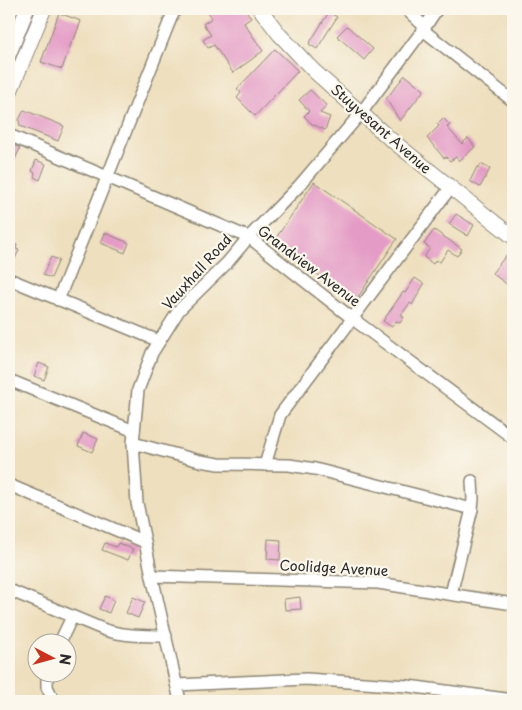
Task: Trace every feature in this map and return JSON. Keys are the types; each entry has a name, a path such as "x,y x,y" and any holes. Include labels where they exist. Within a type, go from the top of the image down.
{"main road":[{"path":"9,51 27,9"},
{"path":"9,95 44,9"},
{"name":"Stuyvesant Avenue","path":"260,9 279,34 314,71 389,138 513,237"}],"street":[{"path":"58,300 171,18 177,9"},
{"path":"406,9 424,28 513,101"},
{"name":"Vauxhall Road","path":"180,701 137,503 133,443 138,390 152,353 179,310 227,263 248,238 299,186 361,113 437,9"},
{"path":"9,51 25,56"},
{"name":"Grandview Avenue","path":"9,135 248,238 513,438"},
{"path":"265,464 280,415 451,188"},
{"path":"9,280 160,341"},
{"path":"9,380 134,431"},
{"path":"133,443 200,461 219,464 289,464 315,469 472,509"},
{"path":"451,594 472,509 472,481"},
{"path":"9,485 145,542"},
{"name":"Coolidge Avenue","path":"152,576 378,583 513,604"},
{"path":"9,590 115,633 166,636"},
{"path":"65,632 72,616"},
{"path":"177,684 306,679 408,686 513,700"},
{"path":"47,682 54,701"}],"building":[{"path":"206,9 245,9 251,18 244,23 263,51 233,73 214,45 208,48 203,40 211,35 203,24 212,18"},
{"path":"329,12 337,17 317,49 309,44"},
{"path":"59,13 81,21 62,69 41,62"},
{"path":"347,26 373,49 364,60 337,36"},
{"path":"275,49 298,71 255,116 237,98 241,93 237,89"},
{"path":"405,75 424,90 400,121 386,99"},
{"path":"310,90 327,106 320,113 330,117 325,130 312,124 304,116 309,111 299,100"},
{"path":"24,110 64,126 58,141 20,126 19,120"},
{"path":"443,118 450,125 447,127 462,144 468,138 475,147 459,161 456,157 450,161 446,157 444,158 427,138 439,126 437,124"},
{"path":"9,144 20,148 9,173"},
{"path":"36,160 46,164 40,180 34,177 35,173 32,171"},
{"path":"481,164 490,169 480,187 470,181 477,167"},
{"path":"314,182 397,239 356,300 272,244"},
{"path":"456,214 474,225 468,236 449,224"},
{"path":"434,230 462,249 457,256 448,250 440,262 436,260 433,264 424,257 430,248 424,244"},
{"path":"105,233 129,243 125,253 101,243"},
{"path":"9,242 17,245 16,249 19,250 14,261 11,260 9,265"},
{"path":"513,247 513,289 492,273"},
{"path":"51,257 59,260 51,278 43,275"},
{"path":"415,278 424,284 412,305 410,303 401,315 404,317 400,323 396,321 392,327 383,321"},
{"path":"39,363 49,367 44,380 34,376"},
{"path":"83,433 98,439 92,452 78,446"},
{"path":"268,539 281,540 280,560 267,559"},
{"path":"105,543 116,547 118,543 133,549 128,560 102,550"},
{"path":"105,596 114,600 109,613 99,609"},
{"path":"133,597 145,602 138,618 126,613"},
{"path":"300,597 301,609 285,610 284,599"}]}
